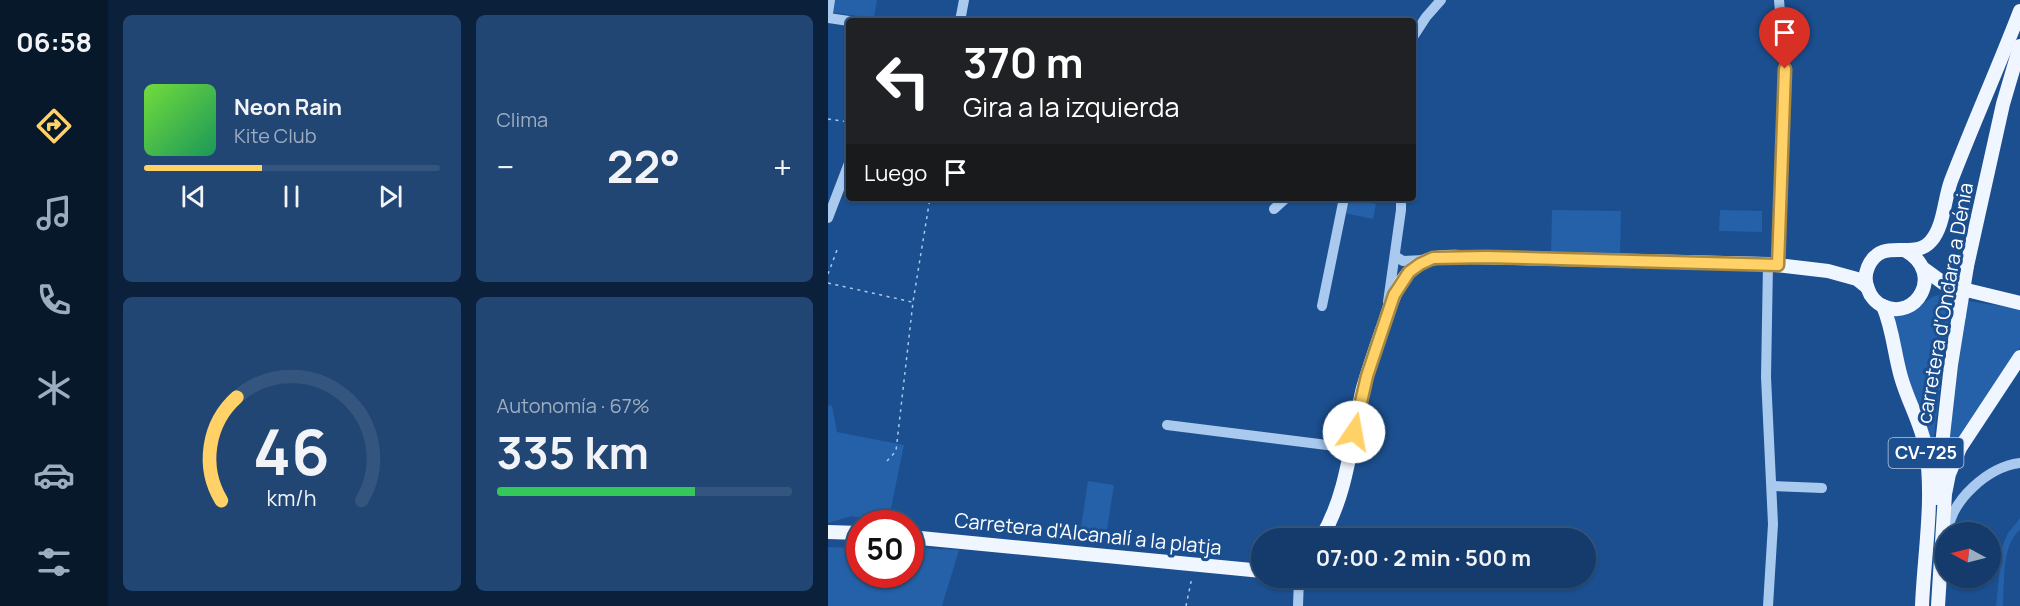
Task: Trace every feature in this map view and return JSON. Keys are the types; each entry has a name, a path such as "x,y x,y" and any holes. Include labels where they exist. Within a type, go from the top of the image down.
{"main road":[{"path":"1326,528 1335,507 1365,382 1391,302 1402,281 1415,267 1433,258 1469,257 1773,264 1828,271 1855,271 1887,250 1906,251 1923,248 1933,240 1937,232 1956,169 2020,11"},
{"name":"carretera d'Ondara a Dénia","path":"1930,606 1940,455 1959,315 1967,266 2001,114 2020,46"},
{"path":"1906,251 1920,261 1924,269 1923,291 1917,300"},
{"path":"1867,287 1867,270 1871,262"},
{"path":"1924,269 1946,285 2020,303"},
{"path":"1828,271 1857,279 1867,287 1876,301 1892,309 1901,308 1937,291 1976,293"},
{"name":"CV-725","path":"1883,306 1893,334 1896,360 1926,449 1928,503 1922,606"},
{"name":"CV-725","path":"1940,606 1945,494 1949,474 1963,443 2020,357"},
{"path":"828,532 846,533"},
{"name":"Carretera d'Alcanalí a la platja","path":"924,538 1251,570"}],"street":[{"path":"828,13 830,0"},
{"path":"961,18 964,0"},
{"path":"1416,33 1441,0"},
{"path":"1768,606 1773,524 1766,377 1785,69 1779,0"},
{"path":"828,18 846,21"},
{"path":"828,218 846,171"},
{"path":"1274,209 1283,201"},
{"path":"1322,306 1343,201"},
{"path":"1383,326 1395,256 1401,201"},
{"path":"1395,256 1402,261 1421,261 1433,258"},
{"path":"1167,425 1351,448"},
{"path":"1949,522 1963,499 1974,487 1998,470 2020,463"},
{"path":"1772,486 1822,488"},
{"path":"1298,606 1299,588"},
{"path":"1940,606 1942,588"}],"path":[{"path":"828,119 846,122"},
{"path":"887,461 896,451 913,302 930,201"},
{"path":"828,274 837,250"},
{"path":"828,283 913,302"},
{"path":"1186,606 1194,564"}],"shaded area":[{"path":"828,0 877,0 874,18 828,12"},
{"path":"1347,201 1376,204 1373,219 1344,213"},
{"path":"1552,210 1621,211 1620,255 1551,253"},
{"path":"1720,210 1762,211 1762,232 1719,231"},
{"path":"1952,294 1932,452 1899,351 1898,329 1893,317 1913,311 1932,297"},
{"path":"1968,301 2020,309 2020,347 1947,461 1962,334"},
{"path":"828,405 832,406 837,432 904,445 891,510 846,510 846,518 828,523"},
{"path":"1088,481 1114,485 1106,536 1080,533"},
{"path":"2020,518 2020,530 2014,537 2007,555 2003,606 1996,606 1998,588 2001,588 2002,547 2008,533"},
{"path":"828,547 846,548 846,588 924,588 924,549 959,550 942,606 828,606"}],"route":[{"path":"1354,432 1367,376 1394,295 1409,272 1433,258 1486,257 1778,265 1785,69"}]}
